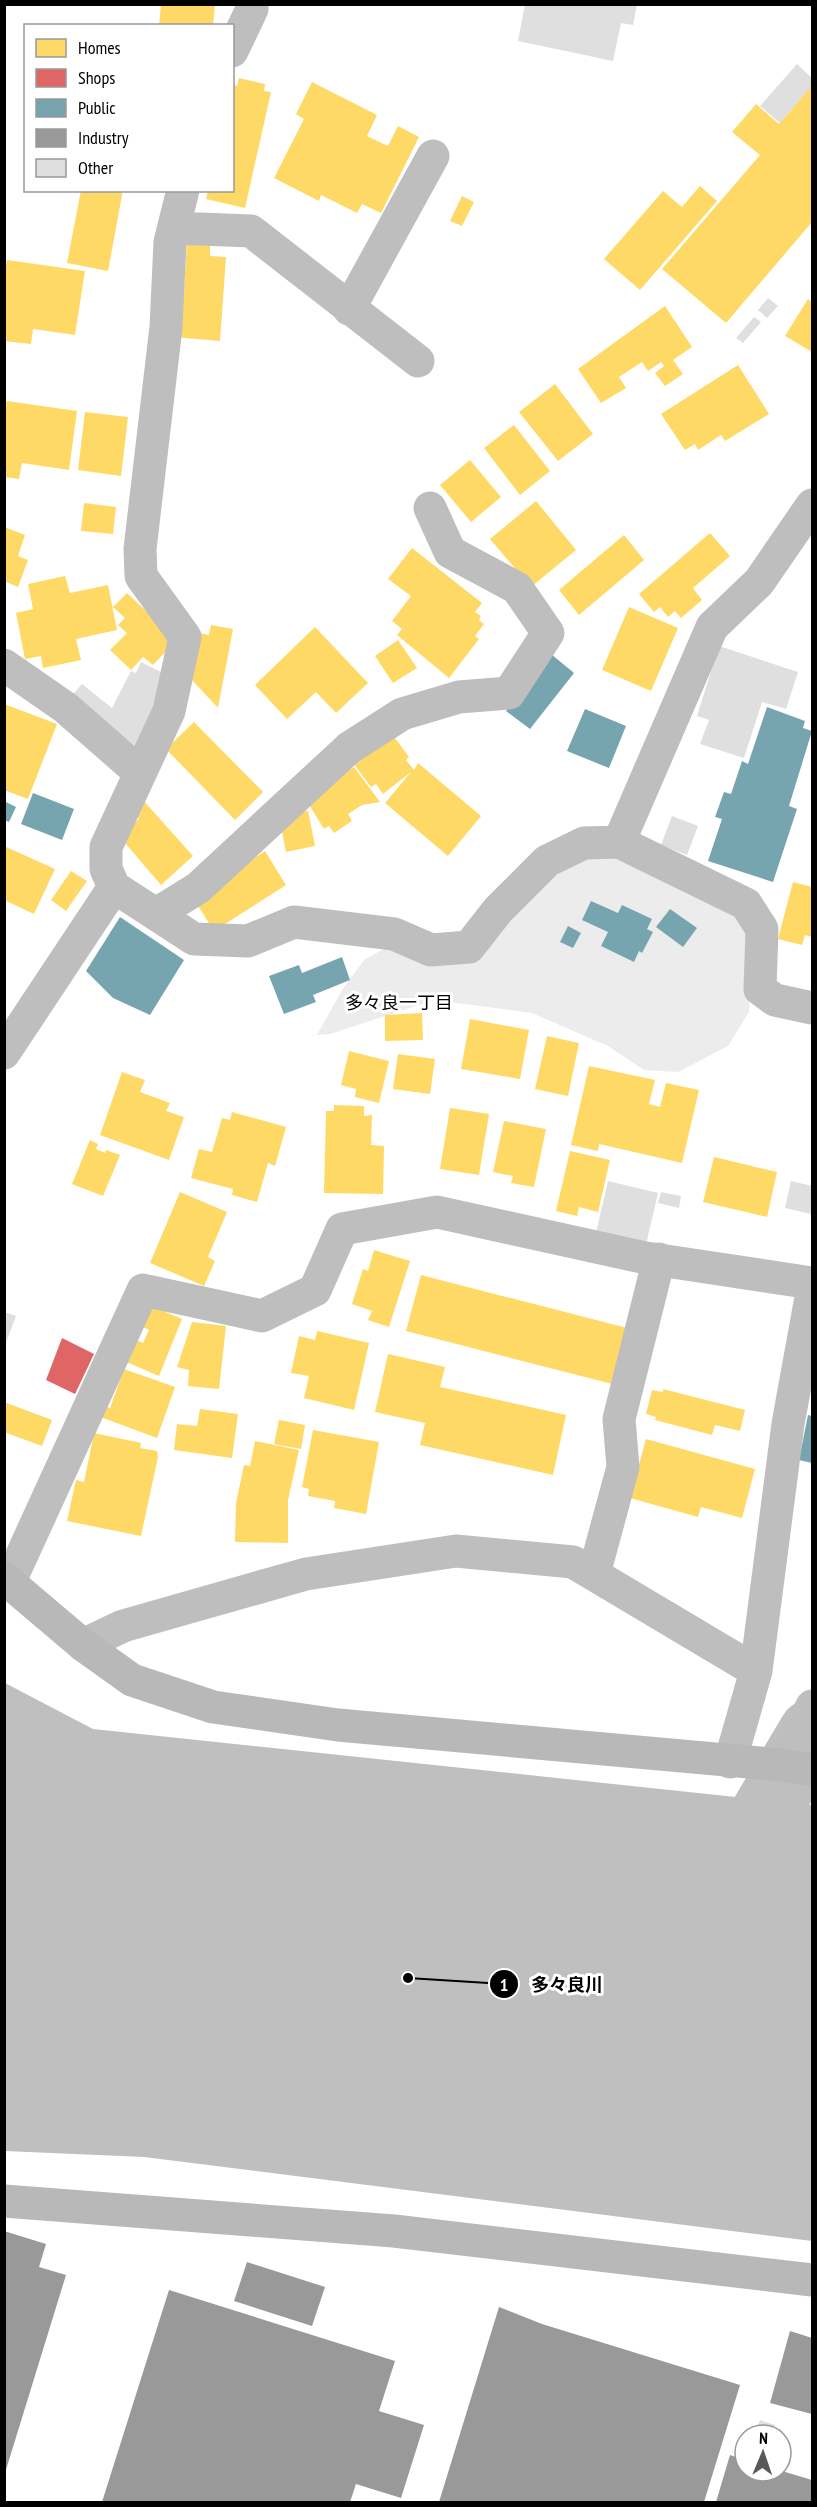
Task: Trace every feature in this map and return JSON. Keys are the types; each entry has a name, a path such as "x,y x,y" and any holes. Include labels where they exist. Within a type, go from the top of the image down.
{"street":[{"path":"234,47 252,9 252,4"},
{"path":"349,309 433,156"},
{"path":"183,192 170,242 166,327 140,549 141,576 185,637 169,711 106,847 106,869 114,887 194,939 248,941 294,922 394,934 431,950 470,946 498,910 547,861 584,843 619,842 746,904 762,929 760,989 775,1000 813,1008"},
{"path":"174,228 251,231 418,362"},
{"path":"619,842 712,627 759,582 813,505"},
{"path":"156,914 198,888 349,748 402,714 459,697 509,693 548,633 517,588 450,552 430,508"},
{"path":"4,665 66,708 139,772"},
{"path":"4,1053 114,887"},
{"path":"813,1283 659,1260 437,1212 342,1229 315,1290 262,1316 143,1290 7,1579 83,1646 132,1680 213,1707 338,1725 797,1768 813,1706"},
{"path":"594,1574 624,1467 619,1419 659,1260"},
{"path":"730,1762 756,1671 788,1424 813,1292"},
{"path":"83,1646 123,1626 306,1574 456,1551 573,1562 756,1671"},
{"path":"4,2201 394,2231 813,2280"}],"shaded area":[{"path":"614,850 736,911 746,932 752,963 749,1012 728,1046 678,1072 644,1070 608,1046 532,1013 434,1000 330,1034 317,1035 342,990 364,960 389,946 478,952 544,877 582,857"},
{"path":"5,1683 93,1729 812,1805 812,2241 144,2157 5,2151"}],"building: Homes":[{"path":"161,4 215,4 213,24 159,24"},
{"path":"239,78 265,84 264,91 271,92 245,208 206,199 208,192 234,192 234,85 237,86"},
{"path":"312,82 377,115 367,136 388,146 398,126 419,137 381,213 362,204 357,213 321,195 319,201 274,178 304,119 296,114"},
{"path":"812,85 812,222 726,323 662,269 760,155 732,132 756,104 779,124"},
{"path":"700,186 717,201 640,290 604,259 663,191 682,207"},
{"path":"81,192 123,192 108,271 67,263"},
{"path":"462,196 474,202 462,226 450,221"},
{"path":"187,239 210,241 210,256 226,257 220,341 174,337 184,292"},
{"path":"7,260 85,271 75,335 33,329 31,344 4,341 4,276"},
{"path":"808,299 812,302 812,352 785,336"},
{"path":"665,306 692,347 673,360 683,374 665,386 655,373 664,366 661,362 648,371 642,362 619,377 626,388 601,403 578,369"},
{"path":"738,365 769,414 725,441 721,435 698,450 695,444 685,450 661,414"},
{"path":"555,384 593,434 558,461 519,412"},
{"path":"7,401 77,411 69,470 22,463 19,479 4,477 4,409"},
{"path":"85,412 128,417 121,476 78,470"},
{"path":"514,425 550,471 520,495 484,448"},
{"path":"470,460 501,497 471,522 440,485"},
{"path":"536,501 576,550 531,587 490,539"},
{"path":"84,503 116,507 113,534 81,531"},
{"path":"4,527 25,535 18,556 28,560 18,587 6,582 4,586"},
{"path":"710,533 730,556 693,588 702,600 681,618 675,611 668,617 660,607 654,612 639,594"},
{"path":"624,535 644,560 579,615 559,590"},
{"path":"412,548 482,603 475,612 481,616 479,620 484,624 475,636 479,639 449,678 397,635 402,629 392,621 411,596 388,579"},
{"path":"65,576 70,593 108,585 117,630 76,639 81,660 43,668 41,656 25,659 16,613 33,609 28,584"},
{"path":"127,593 164,628 161,632 173,644 153,665 143,657 131,670 110,650 127,633 118,625 125,618 113,607"},
{"path":"629,607 678,628 651,691 602,670"},
{"path":"211,625 233,629 218,708 192,680 200,633 209,635"},
{"path":"315,627 368,683 336,713 316,692 287,719 255,685"},
{"path":"398,640 417,668 393,683 375,656"},
{"path":"4,704 57,724 28,799 4,790"},
{"path":"194,722 263,792 235,820 166,749"},
{"path":"392,734 409,757 406,760 414,770 418,763 481,816 448,856 385,803 411,772 383,794 376,784 371,787 353,763"},
{"path":"354,767 380,802 362,805 348,814 352,821 334,833 329,826 324,829 305,798"},
{"path":"143,800 193,856 161,885 119,836 139,819 131,810"},
{"path":"308,811 315,846 286,852 279,816"},
{"path":"4,846 55,869 34,914 4,900"},
{"path":"265,851 286,885 214,931 193,898"},
{"path":"71,871 87,881 66,911 51,900"},
{"path":"793,882 812,887 812,937 805,935 802,945 778,939"},
{"path":"422,1013 423,1040 385,1041 385,1015"},
{"path":"470,1019 529,1030 520,1079 461,1069"},
{"path":"547,1036 579,1043 568,1096 535,1089"},
{"path":"349,1051 389,1061 379,1103 355,1097 356,1089 341,1085"},
{"path":"398,1054 435,1059 430,1094 393,1089"},
{"path":"589,1066 655,1080 649,1104 660,1107 666,1083 699,1090 682,1163 599,1144 598,1151 571,1145"},
{"path":"122,1072 145,1080 140,1092 170,1103 166,1111 184,1117 169,1160 100,1135"},
{"path":"334,1105 364,1106 364,1116 372,1115 371,1145 384,1146 383,1194 324,1193 326,1111 334,1111"},
{"path":"450,1108 489,1114 479,1175 440,1169"},
{"path":"232,1112 286,1127 275,1166 268,1163 257,1202 232,1195 233,1189 191,1178 199,1149 212,1152 222,1118 230,1120"},
{"path":"504,1121 546,1129 534,1187 511,1183 513,1176 493,1172"},
{"path":"90,1140 98,1144 96,1149 120,1155 103,1196 72,1184"},
{"path":"570,1151 610,1160 598,1212 579,1207 577,1216 556,1211"},
{"path":"714,1157 777,1172 767,1217 703,1202"},
{"path":"180,1192 227,1212 208,1257 215,1261 204,1286 150,1263"},
{"path":"374,1250 410,1261 389,1327 368,1320 372,1311 352,1304 363,1269 368,1271"},
{"path":"421,1275 631,1329 616,1385 406,1331"},
{"path":"147,1304 182,1319 159,1376 122,1360 132,1338 143,1343 149,1330 138,1325"},
{"path":"192,1322 226,1326 219,1389 188,1386 189,1370 177,1367"},
{"path":"317,1331 369,1343 354,1410 304,1398 309,1376 291,1373 299,1336 315,1340"},
{"path":"388,1354 445,1367 440,1387 566,1415 553,1475 420,1445 425,1423 375,1412"},
{"path":"124,1369 175,1387 157,1438 95,1415 99,1404 110,1408"},
{"path":"663,1389 745,1410 740,1431 715,1425 712,1435 655,1420 656,1417 646,1414 652,1390 663,1392"},
{"path":"4,1402 52,1420 42,1446 4,1432"},
{"path":"200,1409 238,1414 232,1458 174,1450 177,1424 197,1426"},
{"path":"279,1420 305,1425 301,1449 274,1444"},
{"path":"313,1430 379,1442 366,1514 334,1508 335,1501 308,1496 309,1489 302,1487"},
{"path":"94,1433 141,1443 140,1448 157,1451 158,1457 141,1536 67,1521 76,1480 84,1482"},
{"path":"646,1439 755,1469 742,1518 701,1507 698,1517 630,1498"},
{"path":"255,1441 299,1450 288,1500 288,1543 235,1542 236,1503 244,1465 250,1466"}],"building: Shops":[{"path":"62,1338 94,1354 75,1394 46,1380"}],"building: Public":[{"path":"551,654 574,673 530,729 506,711"},
{"path":"767,707 805,721 803,728 812,731 789,806 797,809 773,882 708,861 722,819 715,817 724,792 731,794 742,761 748,764"},
{"path":"585,709 626,726 609,768 567,751"},
{"path":"33,793 74,809 62,840 21,824"},
{"path":"4,801 16,807 9,822 4,820"},
{"path":"591,901 618,913 622,905 652,919 647,929 653,932 642,953 639,951 634,962 601,946 608,932 582,920"},
{"path":"670,909 697,928 683,947 656,927"},
{"path":"120,917 184,960 150,1015 113,998 86,971"},
{"path":"568,926 581,933 573,948 560,942"},
{"path":"342,957 350,980 313,995 316,1002 284,1014 269,976 299,965 302,973"},
{"path":"808,1415 812,1416 812,1463 799,1460"}],"building: Industry":[{"path":"4,2231 46,2244 39,2267 66,2275 5,2473"},
{"path":"247,2262 325,2287 312,2326 234,2301"},
{"path":"169,2290 395,2361 379,2411 424,2425 401,2498 356,2484 350,2502 102,2502"},
{"path":"499,2307 542,2324 740,2385 704,2502 439,2502"},
{"path":"790,2331 812,2338 812,2414 770,2403"},
{"path":"730,2455 733,2456 733,2483 793,2483 793,2474 812,2480 812,2502 716,2502"}],"building: Other":[{"path":"525,4 637,4 633,25 621,23 613,61 518,41"},
{"path":"797,64 812,78 812,85 780,123 760,106"},
{"path":"768,298 778,306 767,318 758,310"},
{"path":"754,317 761,322 743,343 736,338"},
{"path":"719,646 798,672 786,709 762,702 744,758 700,744 709,720 697,716"},
{"path":"141,662 171,677 134,754 68,700 82,684 112,708 131,671 136,673"},
{"path":"672,816 698,826 687,855 661,845"},
{"path":"608,1181 658,1193 645,1249 595,1237"},
{"path":"791,1181 812,1186 811,1214 785,1208"},
{"path":"661,1192 681,1196 679,1208 658,1203"},
{"path":"4,1312 16,1316 5,1345 4,1345"}],"waterway":[{"path":"742,1889 763,1816 812,1733"}],"place":[{"name":"多々良川","path":"408,1978"}],"district":[{"name":"多々良一丁目","path":"399,1002"}]}
